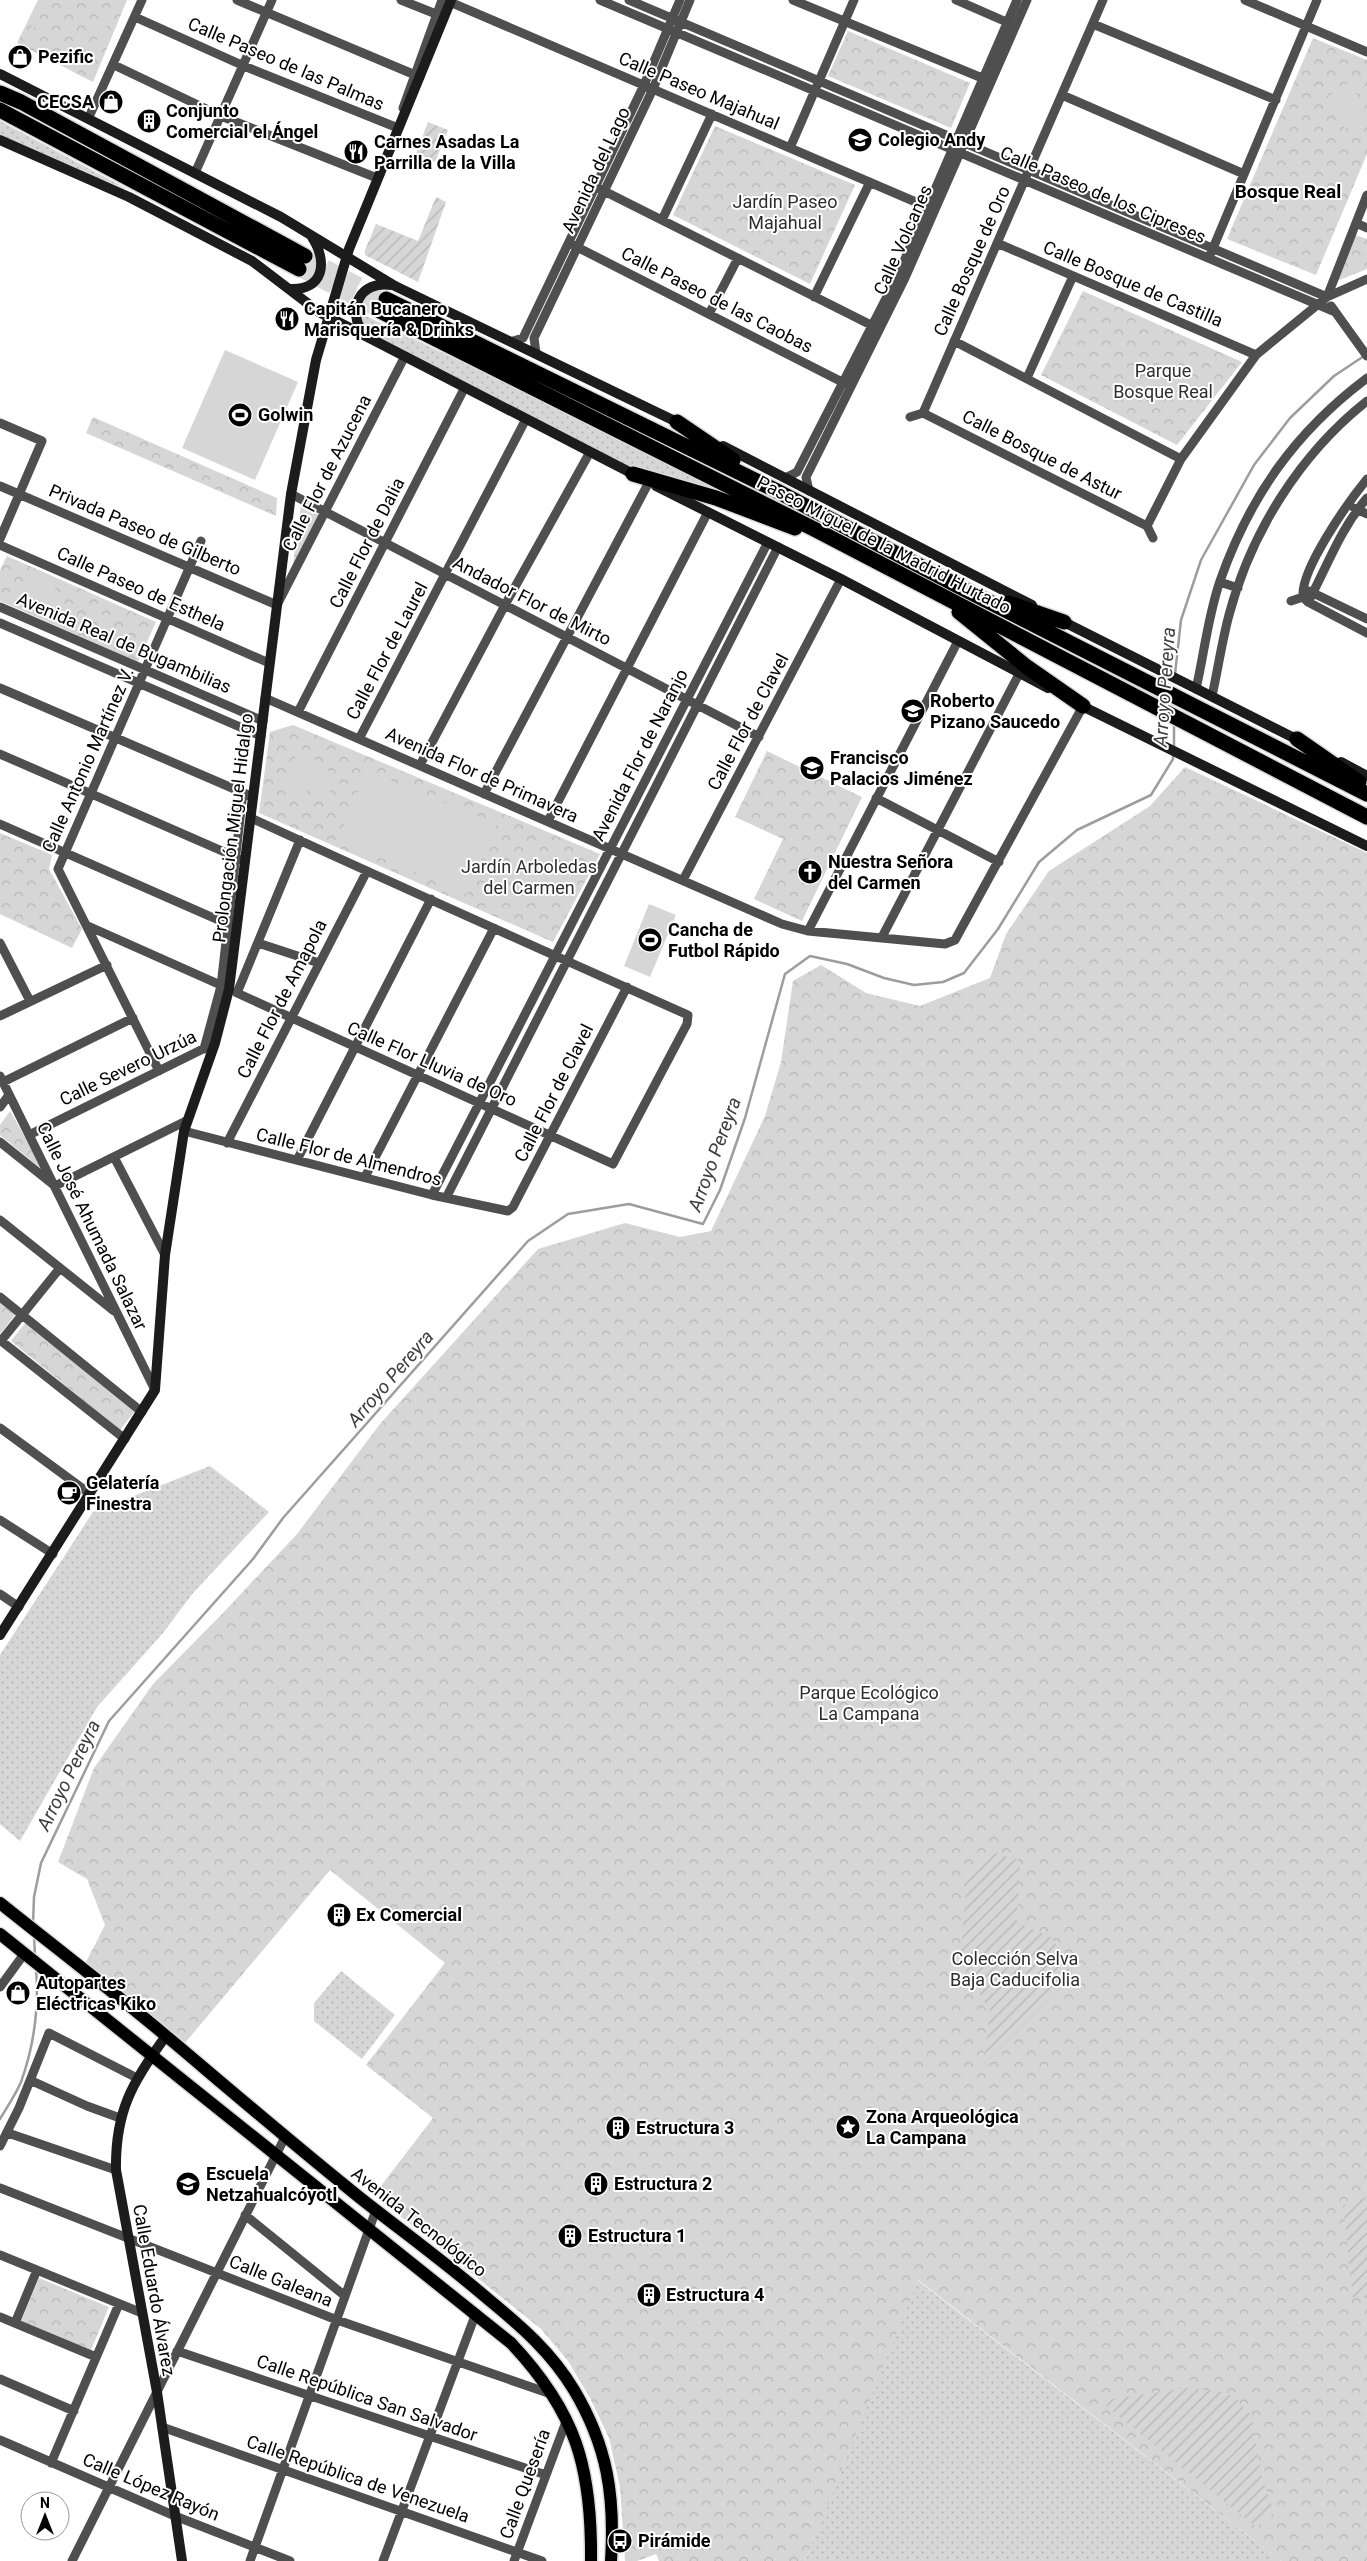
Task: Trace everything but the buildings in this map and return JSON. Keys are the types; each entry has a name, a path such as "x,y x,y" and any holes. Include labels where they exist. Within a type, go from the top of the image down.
{"highway":[{"path":"0,93 302,262 0,110"},
{"name":"Paseo Miguel de la Madrid Hurtado","path":"1367,794 1183,702 775,490 383,305 1367,817"},
{"path":"677,422 775,490"},
{"path":"633,474 716,498 789,527 814,529"},
{"path":"958,586 1064,622"},
{"path":"933,590 1027,667 1083,706"},
{"path":"1297,739 1367,786"}],"main road":[{"name":"Avenida Tecnológico","path":"0,1903 166,2036 285,2137 461,2276 546,2349 574,2390 594,2428 607,2471 613,2524 611,2561"},
{"name":"Avenida Tecnológico","path":"0,1934 512,2342 554,2395 579,2447 587,2478 592,2518 591,2561"}],"street":[{"path":"89,117 142,0"},
{"path":"237,0 416,76"},
{"path":"195,173 272,0"},
{"path":"401,0 440,16"},
{"name":"Calle Paseo de los Cipreses","path":"600,0 1333,311"},
{"name":"Calle Paseo de los Cipreses","path":"629,0 1327,297"},
{"name":"Avenida del Lago","path":"677,20 680,0"},
{"name":"Avenida del Lago","path":"513,341 523,338 604,191 672,31 690,0"},
{"path":"793,0 987,80"},
{"path":"790,148 854,0"},
{"path":"956,0 1012,24"},
{"name":"Calle Volcanes","path":"1012,24 1017,0"},
{"name":"Calle Volcanes","path":"810,491 806,477 830,419 876,328 898,275 931,209 1012,24 1027,0"},
{"name":"Calle Bosque de Oro","path":"923,413 1103,0"},
{"path":"1245,0 1367,52"},
{"path":"1210,258 1318,0"},
{"name":"Prolongación Miguel Hidalgo","path":"0,1635 155,1390 165,1255 185,1126 215,1043 229,989 232,926 240,859 251,818 291,494 316,360 347,257 377,178 440,16 453,1"},
{"name":"Calle Paseo Majahual","path":"453,1 931,209"},
{"name":"Calle Paseo de las Palmas","path":"135,17 244,66 399,125"},
{"path":"1093,24 1276,100"},
{"path":"114,65 221,116 377,178"},
{"path":"0,74 89,117 281,217 395,286 513,341 677,422 1367,776"},
{"name":"Avenida del Lago","path":"573,245 596,186 648,87"},
{"path":"1062,95 1244,174"},
{"path":"662,220 712,114"},
{"path":"0,140 164,214 252,261 329,316 364,336 841,579 1020,674 1185,758 1367,846"},
{"path":"814,296 870,182"},
{"path":"596,186 876,328"},
{"path":"1367,195 1327,297 1333,311 1367,356"},
{"path":"1356,223 1367,228"},
{"path":"289,289 300,290 311,285 319,275 322,262 318,247 310,235"},
{"name":"Calle Bosque de Castilla","path":"997,243 1256,355"},
{"name":"Calle Paseo de las Caobas","path":"573,245 847,384"},
{"path":"709,314 738,258"},
{"name":"Avenida del Lago","path":"536,354 534,338 558,276"},
{"path":"1027,378 1073,276"},
{"path":"1153,538 1147,526 1181,460 1256,355 1327,297 1367,279"},
{"path":"364,336 355,318 356,305 362,294 376,285 395,286"},
{"path":"954,341 1181,460"},
{"name":"Calle Flor de Azucena","path":"277,605 405,356"},
{"path":"1196,689 1211,611 1220,582 1239,534 1268,481 1300,438 1327,410 1367,378"},
{"name":"Calle Flor de Dalia","path":"298,712 464,388"},
{"path":"1212,696 1229,615 1259,536 1299,470 1340,422 1367,401"},
{"path":"910,417 923,413"},
{"name":"Calle Bosque de Astur","path":"923,413 1147,526"},
{"name":"Calle Flor de Laurel","path":"359,738 526,419"},
{"name":"Calle Volcanes","path":"785,478 797,472 830,419"},
{"path":"0,423 42,441 0,539"},
{"path":"420,766 505,605 590,452"},
{"path":"1304,595 1322,546 1347,504 1367,479"},
{"path":"484,794 649,482"},
{"name":"Privada Paseo de Gilberto","path":"0,486 277,605"},
{"name":"Andador Flor de Mirto","path":"291,494 759,737"},
{"path":"1313,593 1333,548 1357,509 1367,498"},
{"path":"1347,504 1367,514"},
{"path":"548,821 708,512"},
{"name":"Calle Antonio Martínez V.","path":"159,1071 58,869 201,541"},
{"name":"Avenida Flor de Naranjo","path":"432,1195 768,542"},
{"name":"Calle Paseo de Esthela","path":"0,545 269,663"},
{"name":"Avenida Flor de Naranjo","path":"446,1198 778,547"},
{"name":"Calle Flor de Clavel","path":"683,880 841,579"},
{"path":"1220,582 1238,588"},
{"path":"1291,601 1313,593 1367,619"},
{"path":"1304,595 1367,633"},
{"name":"Avenida Real de Bugambilias","path":"0,607 263,721"},
{"path":"1211,611 1229,615"},
{"name":"Avenida Real de Bugambilias","path":"0,623 261,736"},
{"path":"808,931 958,641"},
{"path":"882,937 1020,674"},
{"path":"0,688 253,797"},
{"name":"Avenida Flor de Primavera","path":"265,698 782,924 808,931 945,944 955,940 1000,862"},
{"path":"876,798 1000,862 1083,706"},
{"path":"0,754 240,859 243,792"},
{"path":"251,818 627,988"},
{"path":"0,824 232,926"},
{"path":"204,1049 229,989 258,943 300,840"},
{"name":"Calle Flor de Amapola","path":"227,1143 367,870"},
{"path":"296,1160 431,899"},
{"name":"Calle Flor Lluvia de Oro","path":"88,926 613,1164 687,1024 688,1015 627,988"},
{"path":"365,1177 494,928"},
{"path":"0,943 30,1002"},
{"path":"258,943 319,963"},
{"path":"0,1016 107,965"},
{"name":"Calle Flor de Clavel","path":"508,1211 513,1207 627,988"},
{"path":"1,1079 133,1018"},
{"name":"Calle Severo Urzúa","path":"30,1135 215,1043"},
{"name":"Calle José Ahumada Salazar","path":"1,1079 155,1390"},
{"path":"0,1107 9,1095"},
{"path":"0,1142 55,1186 114,1157 185,1126"},
{"name":"Calle Flor de Almendros","path":"185,1126 227,1143 432,1195 508,1211"},
{"path":"114,1157 165,1255"},
{"path":"0,1220 116,1313"},
{"path":"60,1268 1,1340 125,1439"},
{"path":"0,1297 142,1412"},
{"path":"0,1428 90,1494"},
{"path":"0,1520 53,1554"},
{"path":"0,1594 19,1607"},
{"path":"0,1987 26,1955"},
{"path":"0,2146 8,2133 32,2080 50,2032 138,2078"},
{"name":"Calle Eduardo Álvarez","path":"166,2036 138,2078 120,2118 116,2144 116,2170 162,2427 182,2561"},
{"path":"32,2080 87,2106 120,2118"},
{"path":"8,2133 116,2170"},
{"path":"72,2561 285,2137"},
{"name":"Calle Galeana","path":"0,2188 337,2320 554,2395"},
{"path":"250,2561 376,2210"},
{"path":"245,2214 345,2296"},
{"path":"0,2255 142,2313"},
{"path":"15,2324 37,2270"},
{"path":"51,2463 119,2304"},
{"path":"383,2561 476,2313"},
{"path":"0,2317 96,2357"},
{"name":"Calle República San Salvador","path":"177,2351 546,2475"},
{"path":"0,2379 74,2411"},
{"name":"Calle Quesería","path":"516,2557 567,2419"},
{"name":"Calle República de Venezuela","path":"162,2427 401,2512 516,2557 542,2561"},
{"name":"Calle López Rayón","path":"0,2440 176,2516 290,2561"}],"green space":[{"path":"38,0 127,0 93,82 17,43"},
{"path":"43,0 48,0 28,41 85,68 114,0 118,0 87,70 81,70 25,42"},
{"path":"848,31 970,83 951,128 828,76"},
{"path":"1313,38 1367,60 1367,154 1316,275 1227,239"},
{"path":"1350,83 1367,112 1367,118 1345,129 1328,96"},
{"path":"0,121 131,191 46,158 0,135"},
{"path":"428,122 448,130 435,162 416,154"},
{"name":"Jardín Paseo Majahual","path":"715,126 855,185 810,284 673,215"},
{"path":"436,197 446,202 418,282 365,255 365,250 376,224 418,241"},
{"path":"1355,235 1367,239 1367,269 1337,281"},
{"name":"Parque Bosque Real","path":"1083,291 1242,362 1177,445 1041,375"},
{"path":"362,314 615,436 755,509 639,472 367,332 363,326"},
{"name":"Golwin","path":"225,350 298,382 255,480 182,448"},
{"path":"93,417 277,498 276,516 86,433"},
{"path":"301,505 319,515 292,572"},
{"path":"7,556 156,622 138,662 0,601 0,570"},
{"path":"36,569 59,580 43,618 19,607"},
{"name":"Jardín Arboledas del Carmen","path":"293,725 600,854 553,942 259,813 270,732"},
{"path":"767,751 862,797 802,921 754,899 783,839 735,817"},
{"path":"296,755 316,761 305,799 284,792"},
{"name":"Parque Ecológico La Campana","path":"1185,767 1367,853 1367,2561 1281,2561 918,2280 805,2561 659,2561 656,2554 637,2561 625,2561 620,2487 609,2438 590,2398 568,2361 541,2329 374,2195 433,2118 366,2065 445,1963 330,1870 185,2043 86,1962 105,1925 87,1879 58,1862 94,1768 153,1684 297,1534 380,1424 538,1249 625,1223 680,1237 711,1231 765,1116 781,1062 793,981 821,965 866,993 920,1006 990,978 1006,934 1049,871 1150,806"},
{"path":"318,768 335,773 327,800 310,795"},
{"path":"367,771 497,824 467,894 338,840"},
{"path":"0,833 52,855 49,869 82,929 72,948 0,914"},
{"path":"532,849 551,857 536,889 517,881"},
{"path":"553,864 567,871 556,894 542,888"},
{"name":"Cancha de Futbol Rápido","path":"649,904 676,915 650,977 624,966"},
{"path":"10,1111 45,1172 0,1135 0,1125"},
{"path":"0,1303 15,1315 0,1334"},
{"path":"26,1322 135,1411 120,1430 11,1341"},
{"path":"210,1466 269,1512 193,1593 163,1633 97,1707 20,1841 0,1824 0,1655 93,1512"},
{"name":"Colección Selva Baja Caducifolia","path":"994,1852 1020,1861 1017,1922 1052,1938 1073,1976 984,2065 990,2011 960,1962 967,1878"},
{"path":"341,1971 395,2015 362,2059 314,2021 314,2003"},
{"path":"1367,2197 1367,2298 1353,2298 1343,2206"},
{"path":"39,2278 109,2307 91,2350 21,2321"},
{"path":"917,2280 1281,2561 805,2561"},
{"path":"1185,2388 1218,2391 1234,2397 1251,2415 1261,2474 1274,2512 1256,2527 1100,2401"}],"waterway":[{"name":"Arroyo Pereyra","path":"1175,674 1181,620 1201,560 1254,465 1290,418 1334,376 1364,356"},
{"name":"Arroyo Pereyra","path":"1174,722 1174,749"},
{"name":"Arroyo Pereyra","path":"33,1923 34,1897 41,1863 109,1721 253,1559 283,1518 528,1241 568,1214 629,1204 703,1224 720,1190 745,1118 785,974 810,956 847,964 884,978 914,985 943,982 964,973 998,929 1039,862 1077,830 1151,795 1173,759 1173,754"},
{"name":"Arroyo Pereyra","path":"34,1936 35,1955"},
{"name":"Arroyo Pereyra","path":"0,2119 19,2087 26,2068 36,2011 36,1968"}],"tunnel":[{"path":"305,256 386,299"},
{"path":"299,269 380,311"}],"place":[{"name":"Pezific","path":"20,57"},
{"name":"CECSA","path":"111,102"},
{"name":"Conjunto Comercial el Ángel","path":"149,121"},
{"name":"Colegio Andy","path":"860,140"},
{"name":"Carnes Asadas La Parrilla de la Villa","path":"356,152"},
{"name":"Capitán Bucanero Marisquería & Drinks","path":"287,319"},
{"name":"Golwin","path":"240,415"},
{"name":"Roberto Pizano Saucedo","path":"913,711"},
{"name":"Francisco Palacios Jiménez","path":"812,768"},
{"name":"Nuestra Señora del Carmen","path":"810,872"},
{"name":"Cancha de Futbol Rápido","path":"650,940"},
{"name":"Gelatería Finestra","path":"69,1493"},
{"name":"Ex Comercial","path":"339,1915"},
{"name":"Autopartes Eléctricas Kiko","path":"18,1993"},
{"name":"Zona Arqueológica La Campana","path":"848,2127"},
{"name":"Estructura 3","path":"618,2128"},
{"name":"Escuela Netzahualcóyotl","path":"188,2184"},
{"name":"Estructura 2","path":"596,2184"},
{"name":"Estructura 1","path":"570,2236"},
{"name":"Estructura 4","path":"649,2295"},
{"name":"Pirámide","path":"620,2541"}],"district":[{"name":"Bosque Real","path":"1288,191"}]}
